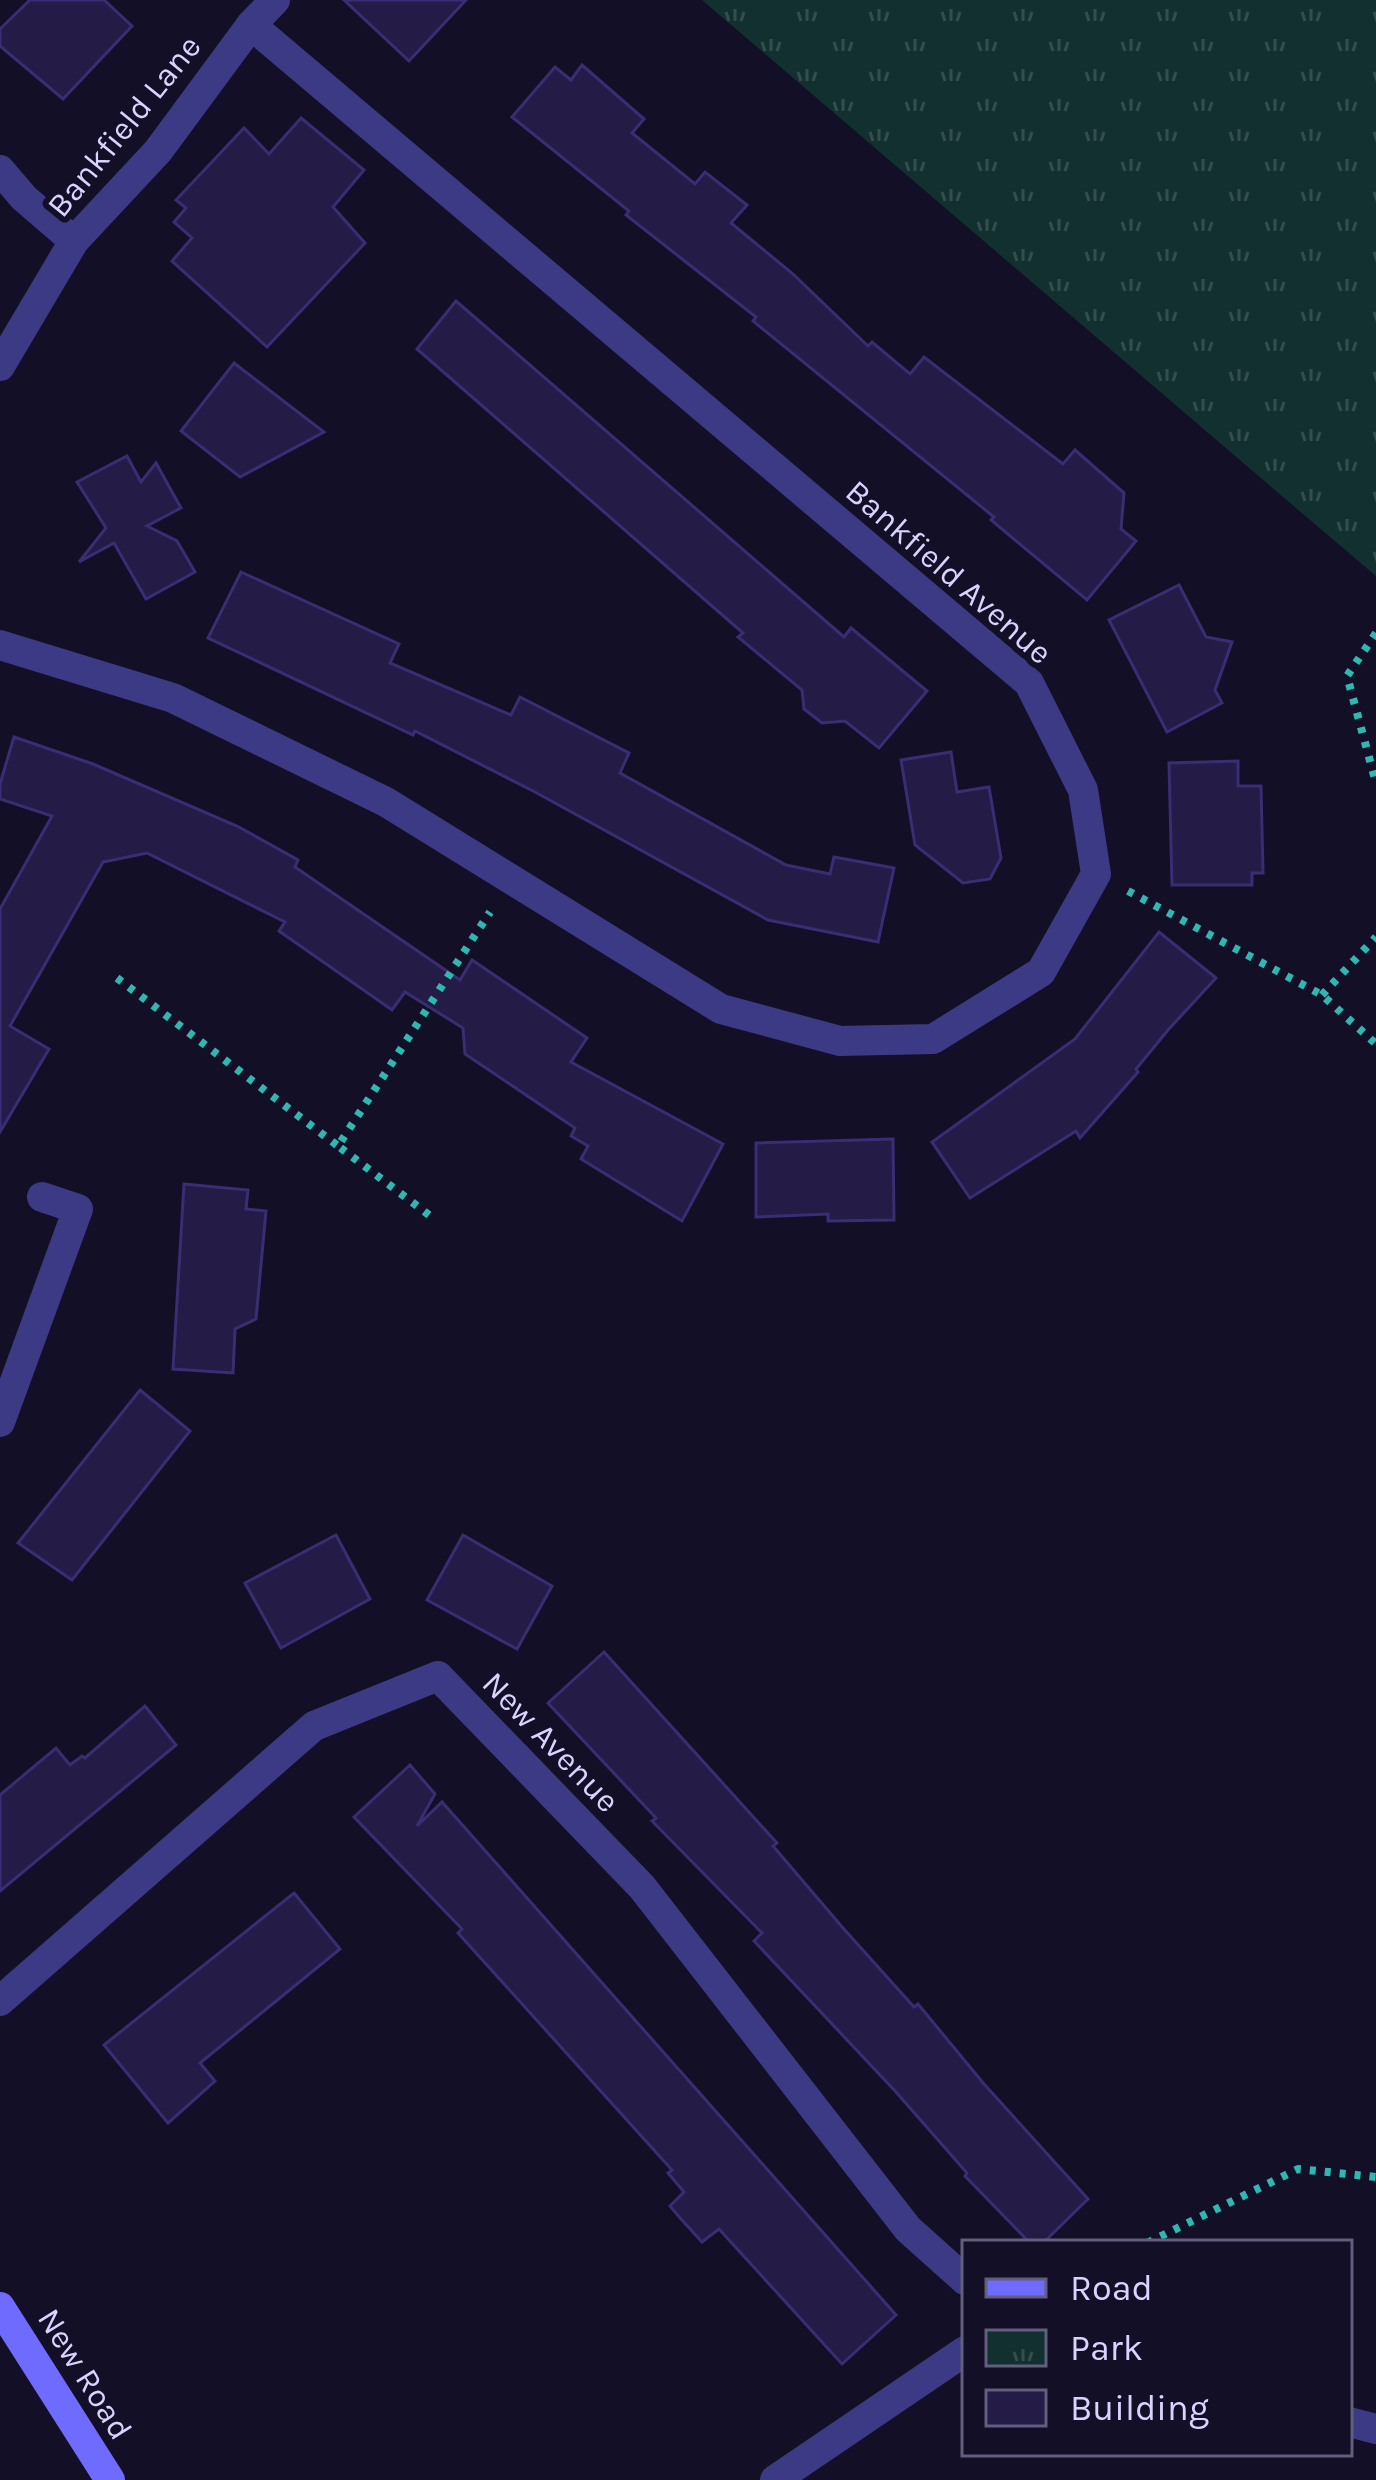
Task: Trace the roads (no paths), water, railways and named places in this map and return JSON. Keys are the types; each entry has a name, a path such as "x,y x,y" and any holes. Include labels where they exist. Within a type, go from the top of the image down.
{"street":[{"name":"Bankfield Lane","path":"0,367 74,241 158,152 275,0"},
{"name":"Bankfield Avenue","path":"0,644 173,698 386,802 722,1009 840,1041 933,1039 1041,972 1096,874 1083,790 1029,682 251,26"},
{"path":"0,170 74,241"},
{"path":"0,1422 78,1209 42,1196"},
{"name":"New Avenue","path":"0,2001 314,1726 437,1676 642,1886 908,2229 962,2277"},
{"name":"New Road","path":"0,2308 110,2480"},
{"path":"775,2480 962,2353"}]}
